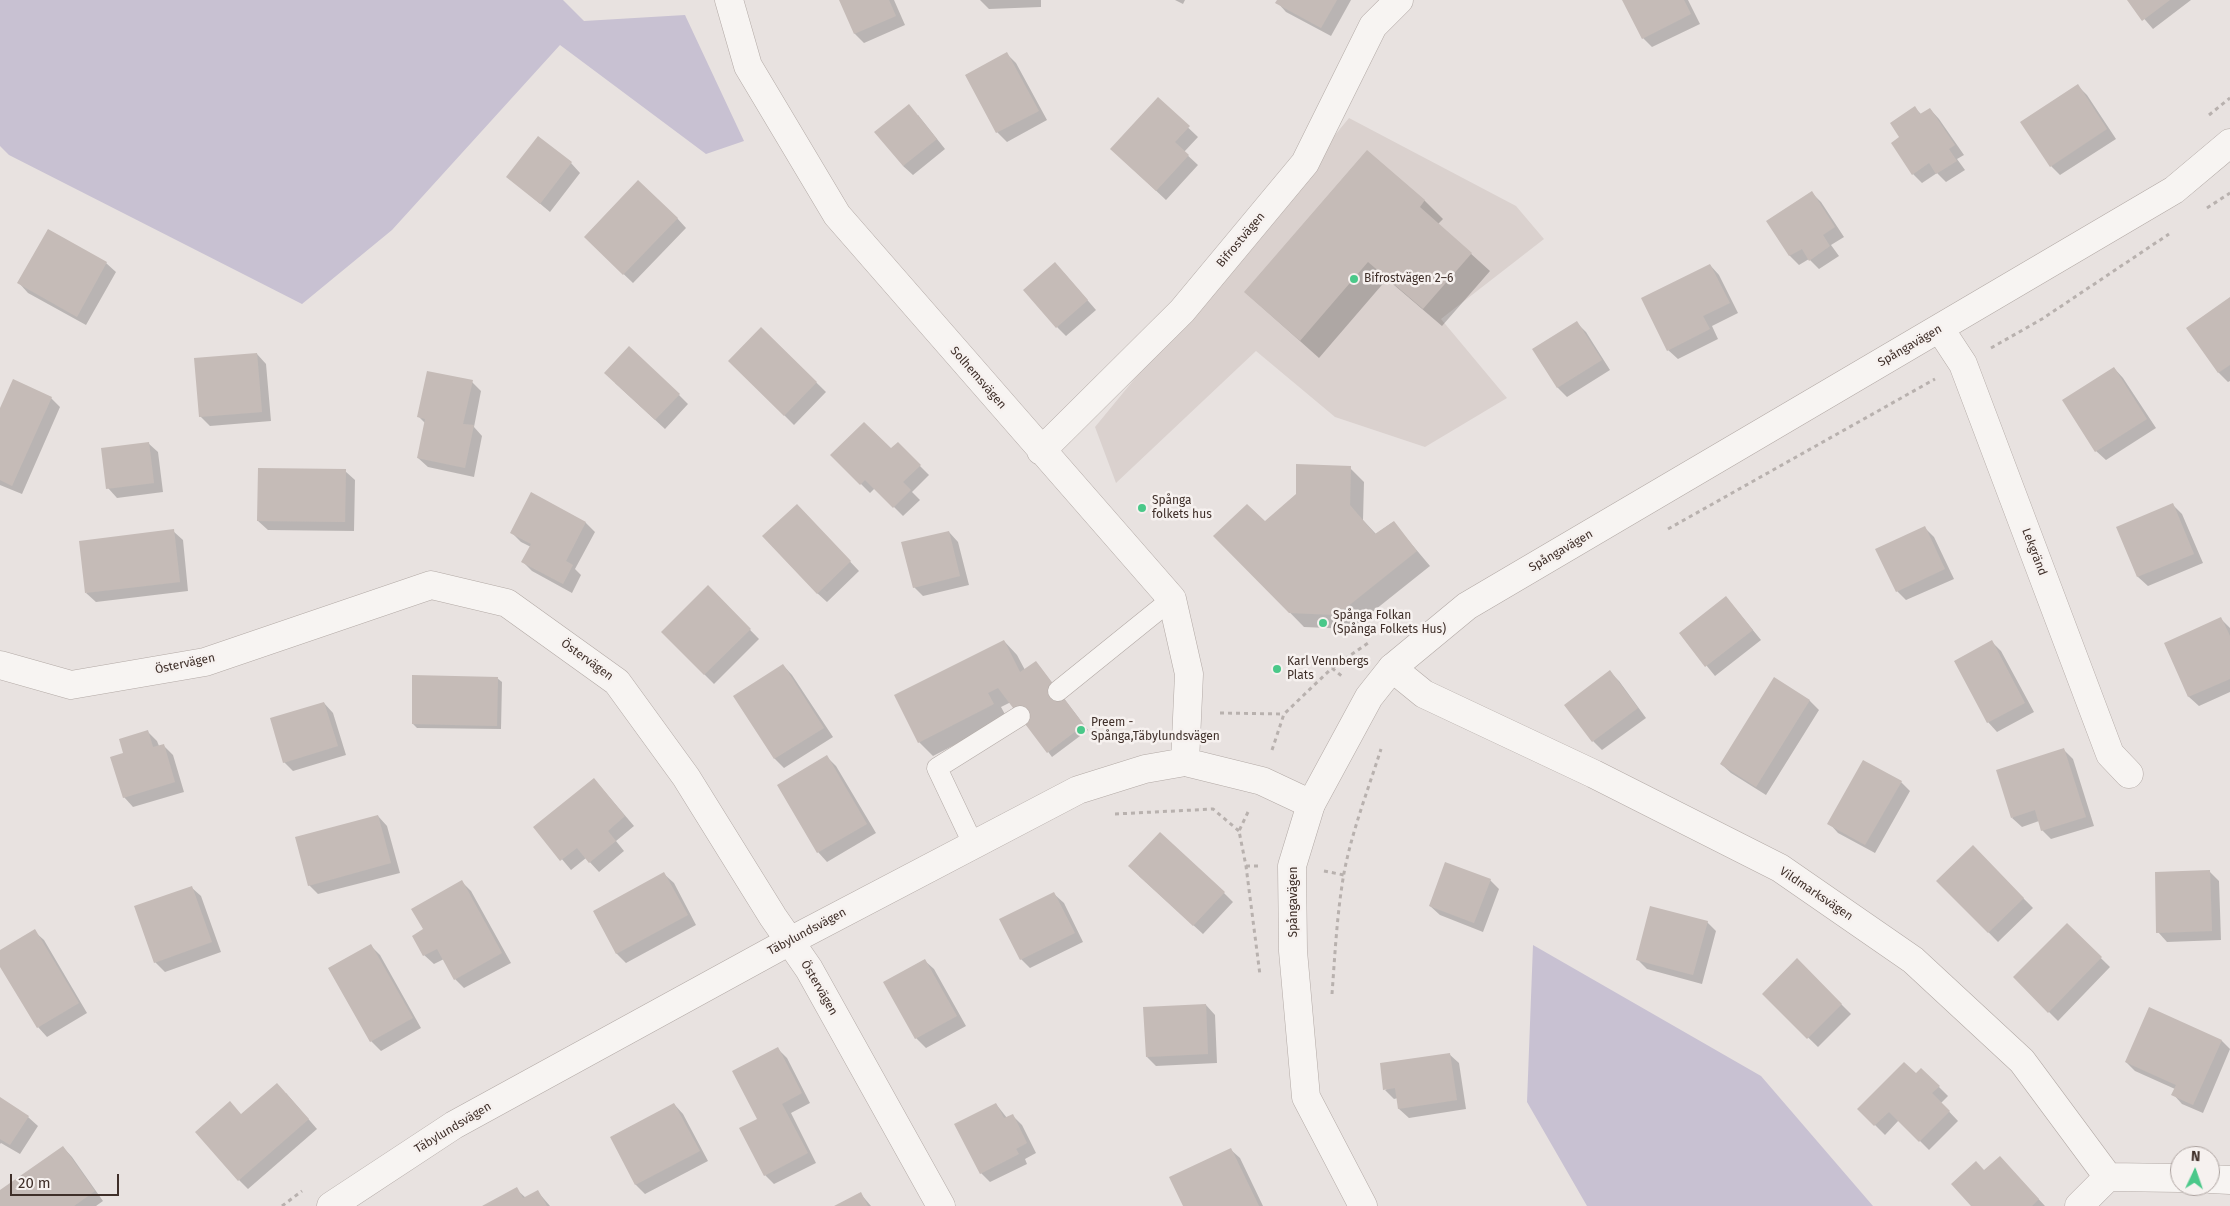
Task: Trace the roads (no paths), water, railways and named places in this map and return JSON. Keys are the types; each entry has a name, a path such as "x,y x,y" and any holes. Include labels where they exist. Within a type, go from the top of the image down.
{"street":[{"name":"Solhemsvägen","path":"729,0 748,66 837,215 1041,452 1172,599 1189,674 1185,762"},
{"name":"Bifrostvägen","path":"1041,452 1182,311 1305,163 1373,26 1399,0"},
{"name":"Spångavägen","path":"1363,1206 1306,1097 1294,951 1292,866 1311,804 1369,697 1392,668 1467,606 2174,190 2230,144"},
{"name":"Lekgränd","path":"1940,328 1963,364 2110,754 2129,774"},
{"name":"Östervägen","path":"0,665 71,685 205,662 431,585 508,603 617,682 686,777 773,917 809,969 941,1206"},
{"name":"Vildmarksvägen","path":"1392,668 1424,694 1594,774 1780,868 1913,960 2022,1061 2108,1177"},
{"name":"Täbylundsvägen","path":"331,1206 454,1125 790,941 1078,790 1145,768 1185,762 1262,781 1311,804"},
{"path":"2079,1206 2108,1177 2170,1178"}],"lane":[{"path":"1058,691 1172,599"},
{"path":"974,846 937,768 1020,716"}],"place":[{"name":"Bifrostvägen 2–6","path":"1354,279"},
{"name":"Spånga folkets hus","path":"1142,508"},
{"name":"Spånga Folkan (Spånga Folkets Hus)","path":"1323,623"},
{"name":"Karl Vennbergs Plats","path":"1277,669"},
{"name":"Preem - Spånga,Täbylundsvägen","path":"1081,730"}]}
